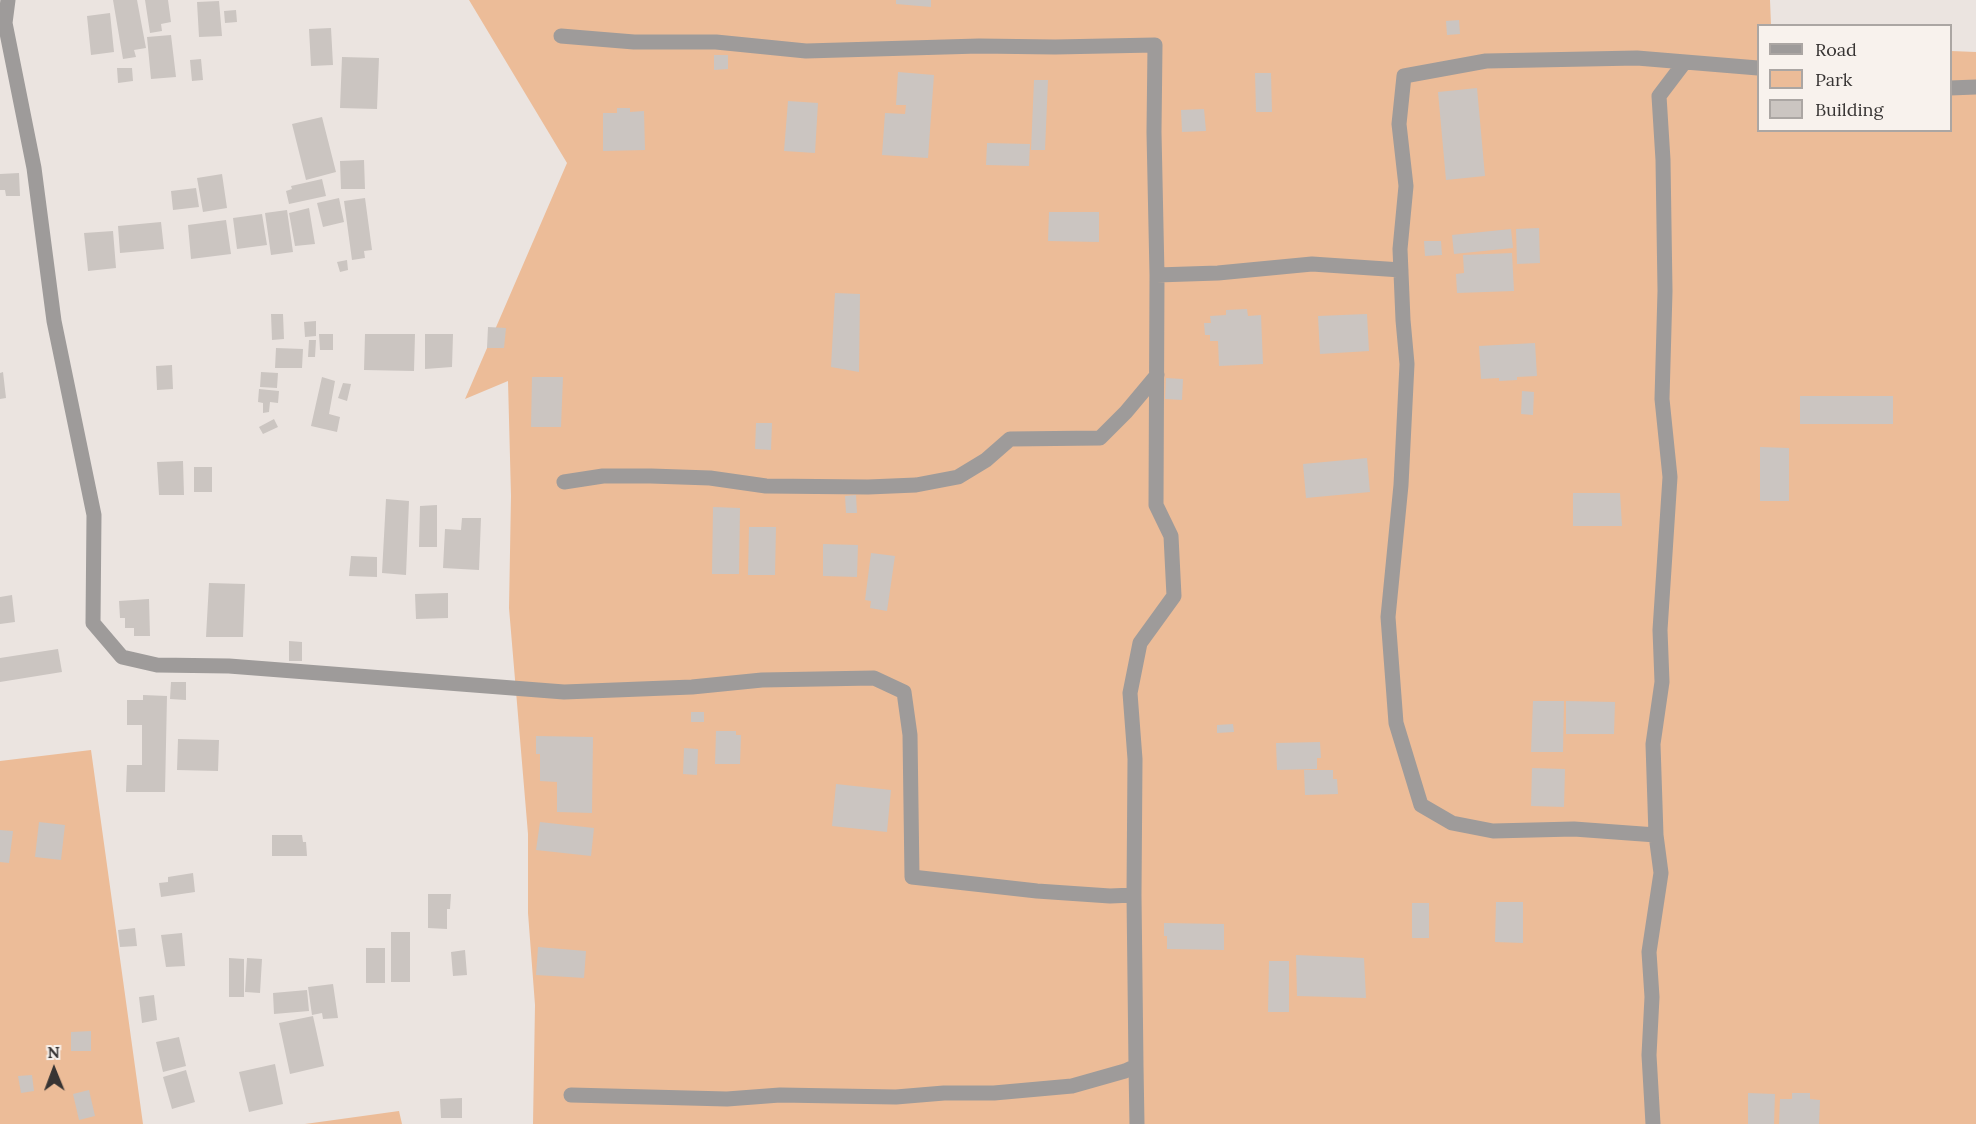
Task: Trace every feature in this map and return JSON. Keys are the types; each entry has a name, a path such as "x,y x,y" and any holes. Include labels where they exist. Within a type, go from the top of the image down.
{"street":[{"path":"8,0 5,23 34,168 54,321 94,515 93,623 122,657 158,665 229,666 564,692 692,687 762,680 874,678 904,692 910,735 912,877 1037,891 1110,896 1134,895"},
{"path":"561,36 634,42 716,42 806,51 979,46 1155,45 1156,505 1171,536 1174,596 1140,643 1130,693 1135,759 1137,1124"},
{"path":"1656,835 1574,829 1493,831 1452,823 1421,805 1396,723 1388,617 1401,485 1407,364 1400,249 1406,186 1399,124 1404,76 1486,61 1637,58 1757,68"},
{"path":"1653,1124 1649,1054 1652,997 1649,952 1661,873 1656,835 1653,744 1662,682 1660,630 1670,477 1662,399 1665,291 1663,160 1659,96 1684,63"},
{"path":"1952,88 1976,87"},
{"path":"1157,275 1218,273 1312,264 1401,270"},
{"path":"564,482 603,476 651,476 710,478 766,486 868,488 916,485 957,477 986,460 1010,439 1100,438 1126,412 1157,375"},
{"path":"571,1095 727,1099 780,1095 897,1097 944,1093 994,1093 1072,1086 1136,1066"}],"green space":[{"path":"469,0 1770,0 1771,24 1757,24 1757,132 1952,132 1952,51 1976,52 1976,1124 533,1124 535,1005 528,913 528,834 509,608 511,496 508,381 465,399 567,163"},
{"path":"91,750 143,1124 0,1124 0,761"},
{"path":"399,1111 402,1124 305,1124"}],"building":[{"path":"113,0 137,0 146,48 134,50 136,57 123,59"},
{"path":"145,0 168,0 171,22 161,24 162,31 150,33"},
{"path":"896,0 931,0 931,7 896,4"},
{"path":"219,1 222,36 199,37 197,2"},
{"path":"236,10 237,22 225,23 224,11"},
{"path":"110,13 114,52 91,55 87,16"},
{"path":"1459,20 1460,34 1447,35 1446,21"},
{"path":"331,28 333,65 311,66 309,29"},
{"path":"171,35 176,77 151,79 147,37"},
{"path":"714,55 728,55 728,69 714,70"},
{"path":"342,57 379,58 377,109 340,108"},
{"path":"201,59 203,80 192,81 190,60"},
{"path":"117,68 132,68 133,81 118,83"},
{"path":"898,72 934,75 928,158 882,155 885,113 905,114 906,105 896,105"},
{"path":"1255,73 1271,73 1272,112 1256,112"},
{"path":"1034,80 1048,80 1045,150 1031,150"},
{"path":"1477,88 1485,176 1446,180 1438,92"},
{"path":"788,101 818,103 815,153 784,151"},
{"path":"617,108 630,108 630,112 644,111 645,150 603,151 603,113 617,113"},
{"path":"1204,109 1206,131 1182,132 1181,110"},
{"path":"322,117 336,172 306,180 292,124"},
{"path":"987,143 1030,144 1029,166 986,165"},
{"path":"364,160 365,189 341,189 340,161"},
{"path":"19,173 20,196 6,196 5,190 0,190 0,174"},
{"path":"222,174 227,208 203,212 197,178"},
{"path":"322,179 326,196 289,204 286,191 292,189 291,186"},
{"path":"196,188 199,207 173,210 171,191"},
{"path":"339,198 344,222 323,227 317,203"},
{"path":"365,198 372,250 364,251 365,258 352,260 344,201"},
{"path":"309,208 315,244 295,246 289,213"},
{"path":"287,210 293,252 271,255 265,213"},
{"path":"1049,212 1099,212 1099,242 1048,241"},
{"path":"262,214 267,245 237,249 233,218"},
{"path":"226,220 231,254 191,259 188,225"},
{"path":"161,222 164,249 120,253 118,226"},
{"path":"1539,228 1540,263 1517,264 1516,229"},
{"path":"1511,229 1513,248 1454,254 1452,235"},
{"path":"113,231 116,268 88,271 84,233"},
{"path":"1424,241 1441,241 1442,255 1425,256"},
{"path":"1512,253 1514,291 1457,293 1456,274 1464,273 1463,255"},
{"path":"347,260 348,270 340,272 337,262"},
{"path":"835,293 860,294 859,372 831,367"},
{"path":"1247,309 1248,316 1261,315 1263,364 1219,366 1218,341 1210,341 1210,335 1205,335 1204,323 1211,323 1210,316 1226,315 1226,310"},
{"path":"271,314 283,314 284,339 272,340"},
{"path":"1367,314 1369,351 1320,354 1318,316"},
{"path":"316,321 316,336 305,337 304,322"},
{"path":"488,327 506,328 504,348 487,348"},
{"path":"319,334 333,334 333,350 320,350"},
{"path":"365,334 415,334 414,371 364,370"},
{"path":"425,334 453,334 452,367 425,369"},
{"path":"309,340 316,340 315,357 308,357"},
{"path":"1535,343 1537,376 1499,381 1499,378 1481,379 1479,346"},
{"path":"276,348 303,349 302,368 275,368"},
{"path":"172,365 173,389 157,390 156,366"},
{"path":"3,372 6,398 0,399 0,373"},
{"path":"261,372 278,373 277,388 260,387"},
{"path":"322,377 335,381 329,414 340,417 337,432 311,426"},
{"path":"532,377 563,377 561,427 531,427"},
{"path":"1166,378 1183,379 1182,400 1165,399"},
{"path":"343,383 351,384 347,401 338,398"},
{"path":"259,389 279,391 278,403 270,402 269,412 263,413 263,403 258,402"},
{"path":"1522,391 1534,392 1533,415 1521,414"},
{"path":"1800,396 1893,396 1893,424 1800,424"},
{"path":"274,419 278,427 263,434 259,427"},
{"path":"756,423 772,423 771,450 755,449"},
{"path":"1760,447 1789,448 1789,501 1760,501"},
{"path":"1367,458 1370,492 1306,498 1303,464"},
{"path":"183,461 184,495 159,495 157,462"},
{"path":"194,467 212,467 212,492 194,492"},
{"path":"1573,493 1620,493 1622,526 1573,526"},
{"path":"856,495 857,513 846,513 845,496"},
{"path":"386,499 409,501 406,575 382,573"},
{"path":"437,505 437,547 419,547 420,506"},
{"path":"713,507 740,508 739,574 712,574"},
{"path":"462,518 481,518 479,570 443,568 445,529 461,530"},
{"path":"749,527 776,527 775,575 748,575"},
{"path":"823,544 858,545 857,577 823,576"},
{"path":"871,553 895,556 887,611 870,608 871,601 865,600"},
{"path":"351,556 377,557 377,577 349,576"},
{"path":"209,583 245,584 243,637 206,637"},
{"path":"448,593 448,618 416,619 415,594"},
{"path":"12,595 15,622 0,624 0,597"},
{"path":"149,599 150,636 134,636 134,628 125,628 125,618 120,618 119,601"},
{"path":"289,641 302,642 302,661 289,661"},
{"path":"58,649 62,672 0,682 0,658"},
{"path":"171,682 186,682 186,700 170,699"},
{"path":"143,695 167,696 165,792 126,792 127,765 142,765 142,725 127,725 127,700 143,700"},
{"path":"1533,701 1564,701 1563,752 1531,752"},
{"path":"1566,701 1615,702 1614,734 1566,734"},
{"path":"691,712 704,712 704,722 691,722"},
{"path":"1233,724 1234,732 1217,733 1217,725"},
{"path":"716,731 736,731 736,735 741,735 740,764 715,764"},
{"path":"536,736 593,737 592,813 557,812 557,782 540,781 540,754 536,754"},
{"path":"178,739 219,740 218,771 177,770"},
{"path":"1320,742 1321,758 1317,758 1317,769 1277,770 1276,743"},
{"path":"684,748 698,749 697,775 683,774"},
{"path":"1532,768 1565,769 1564,807 1531,806"},
{"path":"1304,770 1333,770 1333,779 1337,779 1338,794 1305,795"},
{"path":"836,784 891,790 887,832 832,826"},
{"path":"39,822 65,825 61,860 35,857"},
{"path":"540,822 594,828 591,856 536,850"},
{"path":"0,830 13,831 9,863 0,862"},
{"path":"272,835 302,835 303,842 306,842 307,856 272,856"},
{"path":"193,873 195,892 161,897 159,883 168,882 168,877"},
{"path":"428,894 451,894 450,909 447,909 447,929 428,928"},
{"path":"1496,902 1523,902 1523,943 1495,942"},
{"path":"1412,903 1429,903 1429,938 1412,938"},
{"path":"1164,923 1224,924 1224,950 1167,949"},
{"path":"135,928 137,946 120,947 118,930"},
{"path":"391,932 410,932 410,982 391,982"},
{"path":"182,933 185,966 166,967 161,935"},
{"path":"538,947 586,951 584,978 536,975"},
{"path":"366,948 385,948 385,983 366,983"},
{"path":"465,950 467,975 453,976 451,952"},
{"path":"1296,955 1364,958 1366,998 1297,996"},
{"path":"229,958 244,959 244,997 229,997"},
{"path":"247,958 262,959 260,993 245,992"},
{"path":"1269,961 1289,961 1289,1012 1268,1012"},
{"path":"333,984 338,1018 323,1019 322,1013 312,1015 308,987"},
{"path":"307,990 309,1011 274,1014 273,993"},
{"path":"154,995 157,1020 142,1023 139,997"},
{"path":"313,1016 324,1066 290,1074 279,1023"},
{"path":"91,1031 91,1051 71,1051 71,1032"},
{"path":"179,1037 186,1066 163,1072 156,1042"},
{"path":"275,1064 283,1104 249,1112 239,1072"},
{"path":"186,1070 195,1102 172,1109 163,1077"},
{"path":"32,1075 34,1091 21,1093 18,1076"},
{"path":"89,1090 95,1116 79,1120 73,1094"},
{"path":"1748,1093 1775,1094 1774,1124 1748,1124"},
{"path":"1792,1093 1810,1093 1810,1099 1820,1100 1819,1124 1779,1124 1780,1099 1792,1099"},
{"path":"462,1098 462,1118 441,1118 440,1099"}]}
